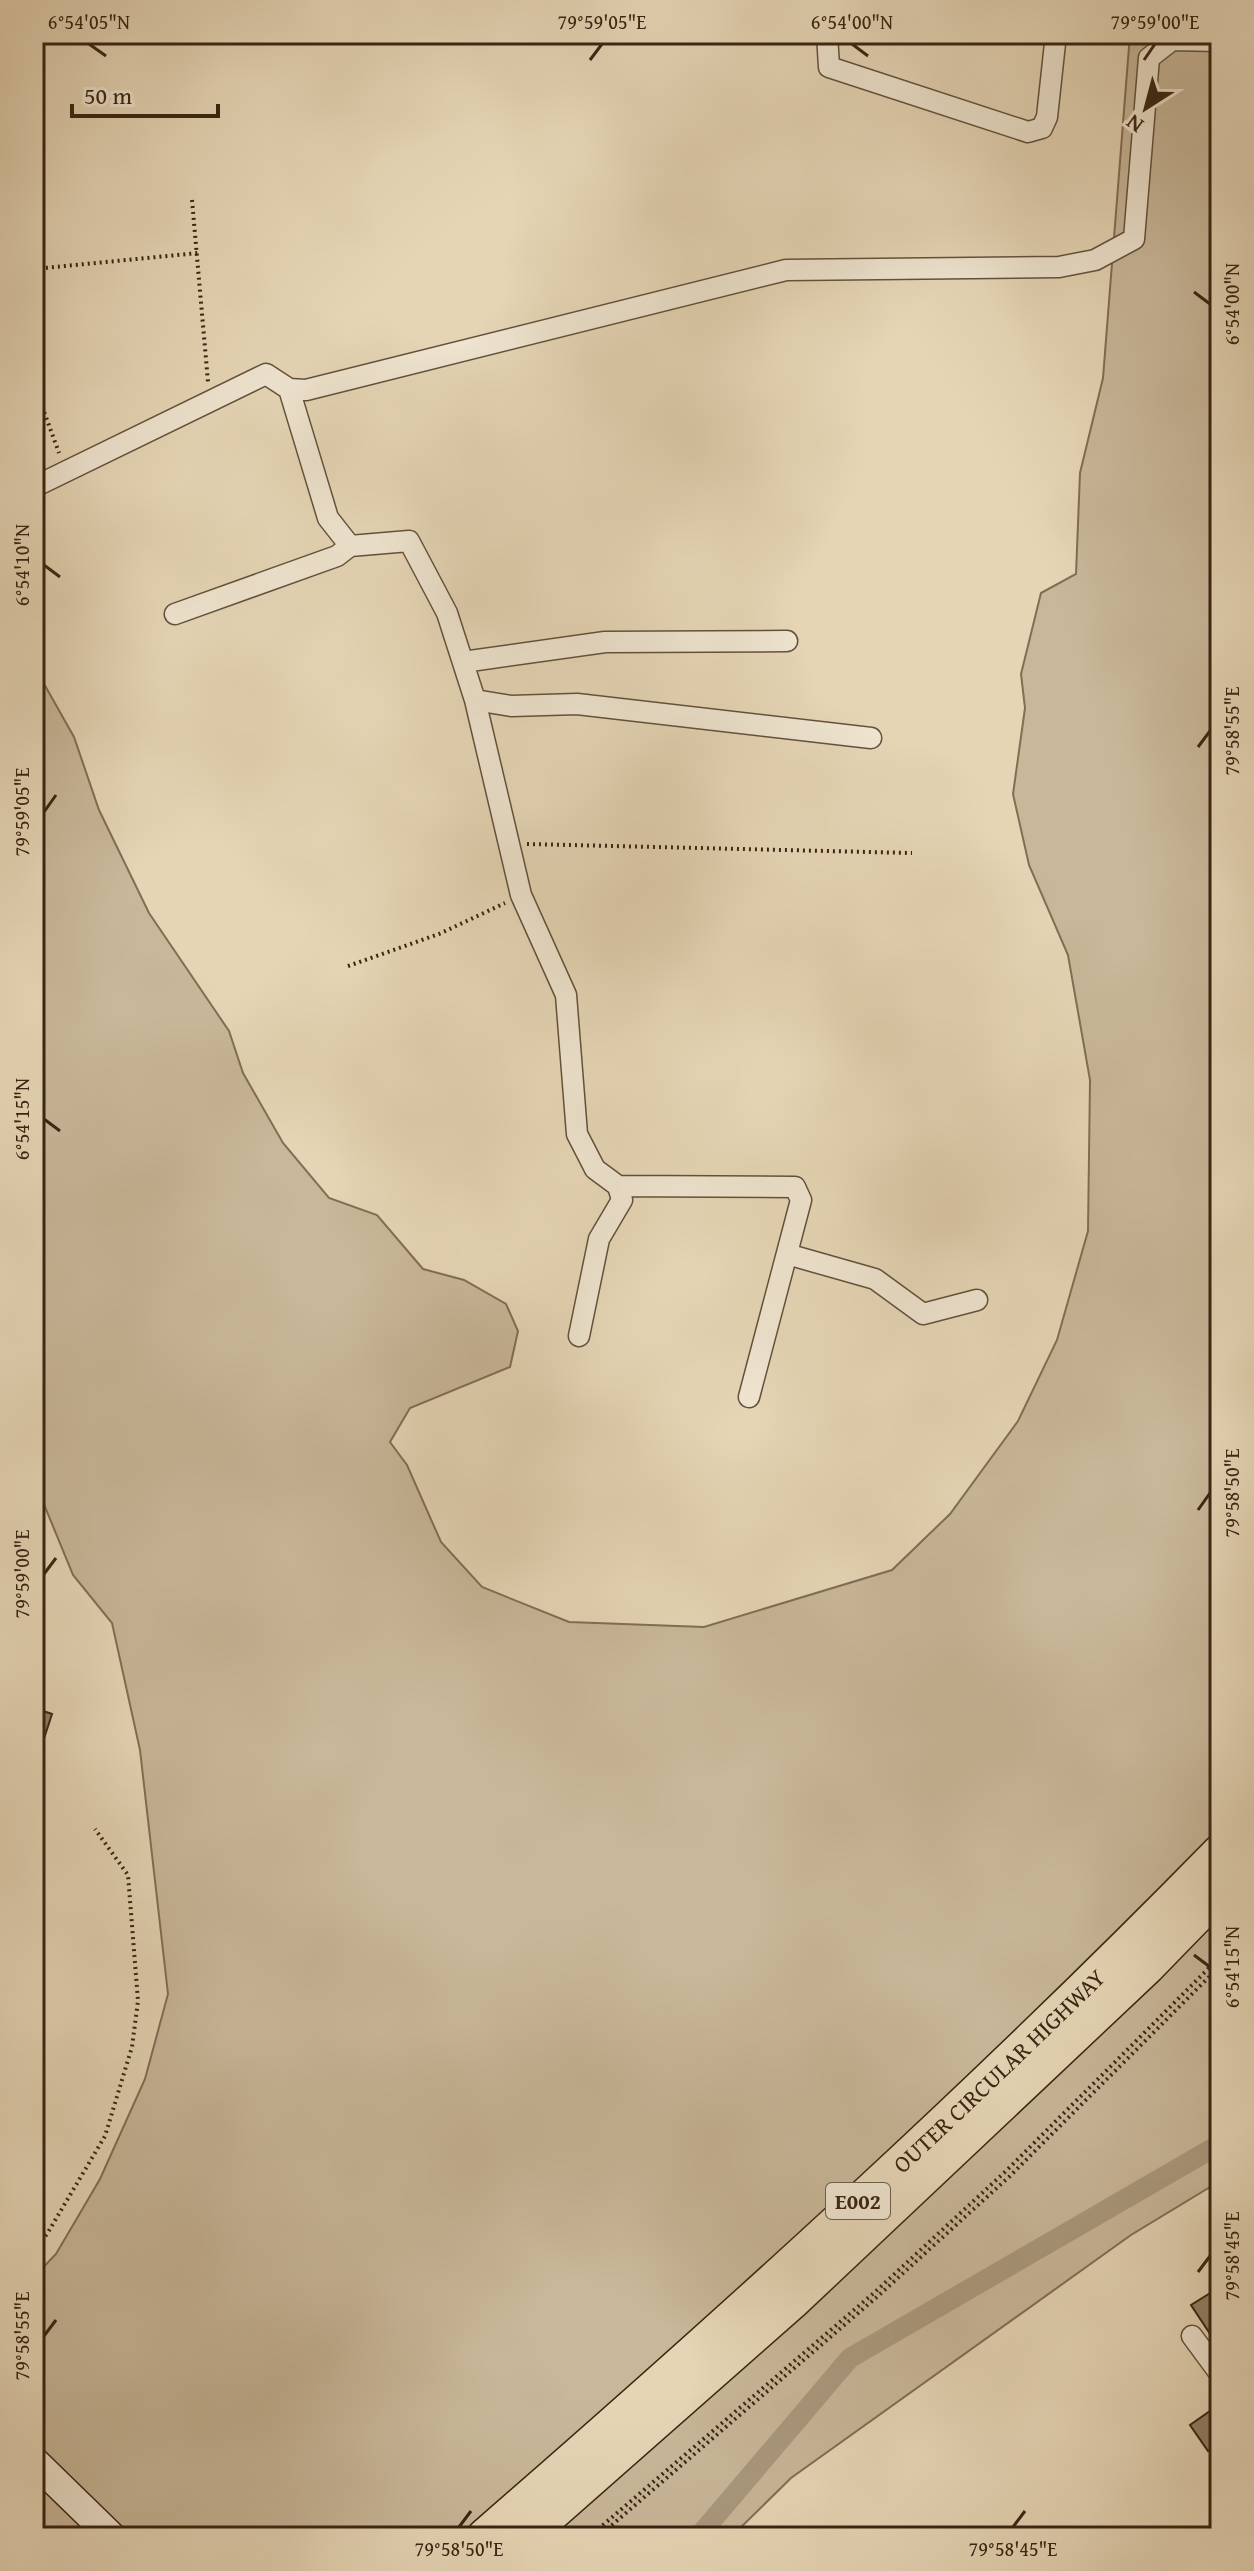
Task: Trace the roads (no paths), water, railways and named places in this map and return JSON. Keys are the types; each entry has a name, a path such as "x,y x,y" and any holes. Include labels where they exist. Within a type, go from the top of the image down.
{"highway":[{"name":"OUTER CIRCULAR HIGHWAY","path":"485,2537 775,2280 1129,1946 1220,1853"},
{"name":"OUTER CIRCULAR HIGHWAY","path":"524,2537 794,2299 1147,1966 1220,1891"}],"street":[{"path":"827,34 829,67 1028,132 1042,128 1047,117 1056,34"},
{"path":"34,487 266,374 289,389 306,390 786,270 1059,267 1095,260 1134,239 1149,58 1172,40 1220,41"},
{"path":"289,389 328,518 350,546"},
{"path":"175,614 337,556 350,546 409,541 447,613 475,700 521,895 566,995 577,1134 595,1169 618,1186 795,1187 801,1200 749,1397"},
{"path":"463,662 605,642 787,641"},
{"path":"475,700 511,706 577,704 871,738"},
{"path":"579,1336 599,1239 622,1200 618,1186"},
{"path":"787,1254 875,1279 923,1314 977,1300"},
{"path":"1192,2336 1220,2374"},
{"path":"34,2461 112,2537"}],"waterway":[{"path":"698,2537 850,2358 1220,2144"}]}
